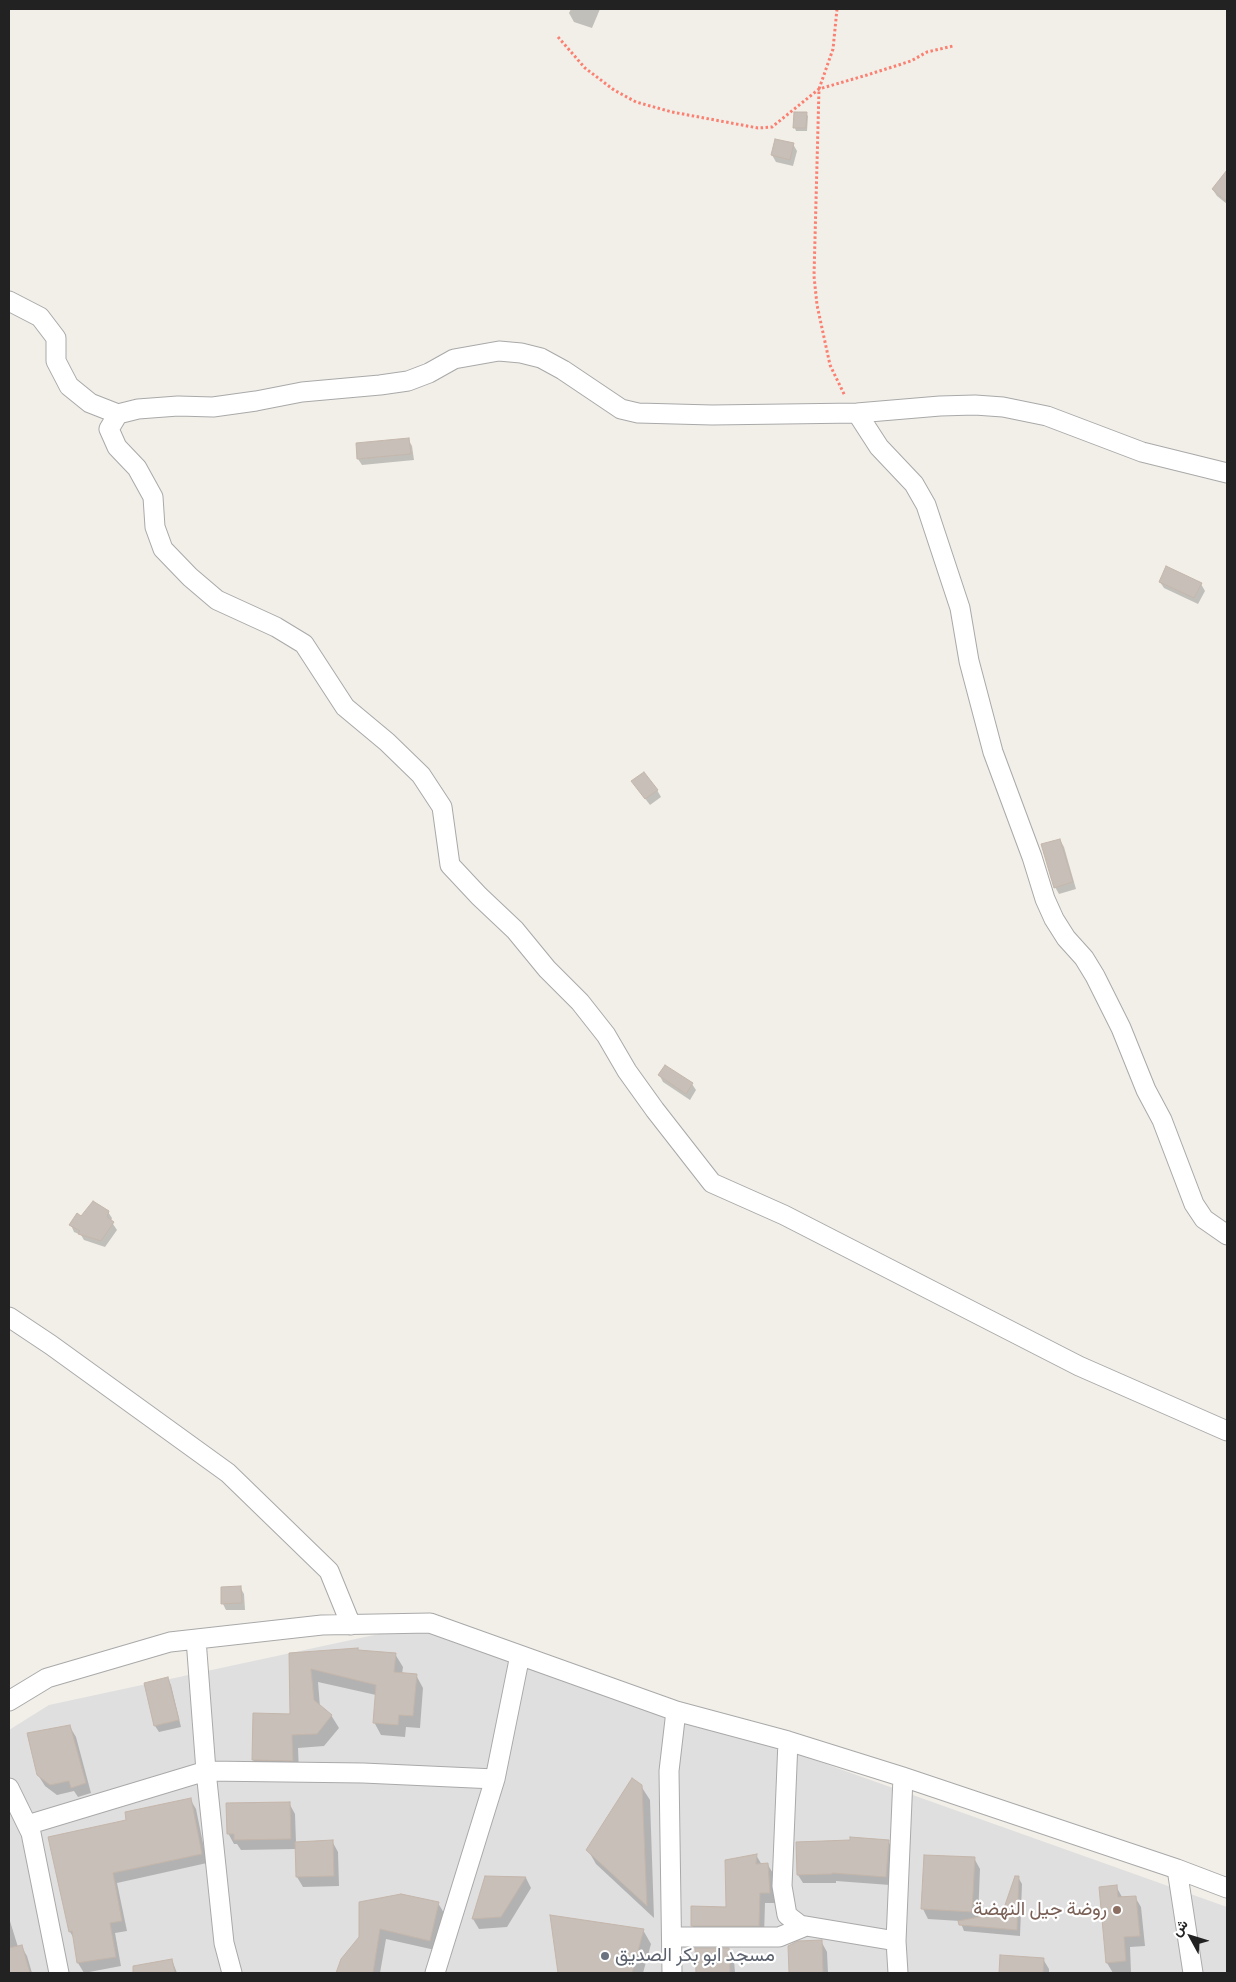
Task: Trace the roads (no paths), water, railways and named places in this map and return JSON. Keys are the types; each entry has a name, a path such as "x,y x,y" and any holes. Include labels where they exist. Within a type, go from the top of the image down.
{"street":[{"path":"9,301 40,317 56,338 56,362 69,386 90,403 118,414 151,407 214,407 302,392 408,381 454,360 499,351 521,353 541,358 563,370 621,409 638,413 712,415 857,413 948,406 976,405 1003,407 1047,416 1142,452 1227,474"},
{"path":"857,413 879,447 914,484 926,505 960,608 969,661 993,752 1051,913 1066,938 1084,958 1117,1020 1146,1090 1162,1120 1194,1204 1204,1220 1227,1235"},
{"path":"118,414 110,429 116,446 137,468 153,497 155,527 163,549 190,577 217,600 276,627 304,644 345,707 387,742 421,774 442,807 450,865 515,930 547,969 580,1002 606,1035 627,1071 655,1110 712,1183 784,1215 1079,1366 1227,1431"},
{"path":"9,1317 51,1344 228,1473 329,1571 351,1624"},
{"path":"9,1701 47,1678 170,1642 322,1625 430,1624 520,1654 676,1711 788,1741 903,1777 1177,1869 1227,1888"},
{"path":"196,1640 206,1770 224,1943 232,1973"},
{"path":"435,1973 495,1779 520,1654"},
{"path":"672,1973 669,1771 676,1711"},
{"path":"788,1741 782,1886 787,1915 800,1925 896,1941"},
{"path":"27,1824 206,1770 363,1772 495,1779"},
{"path":"898,1973 896,1941 903,1777"},
{"path":"9,1788 32,1833 59,1973"},
{"path":"1177,1869 1193,1973"},
{"path":"672,1938 779,1937 806,1926"}],"place":[{"name":"روضة جيل النهضة","path":"1117,1910"},
{"name":"مسجد ابو بكر الصديق","path":"605,1956"}]}
